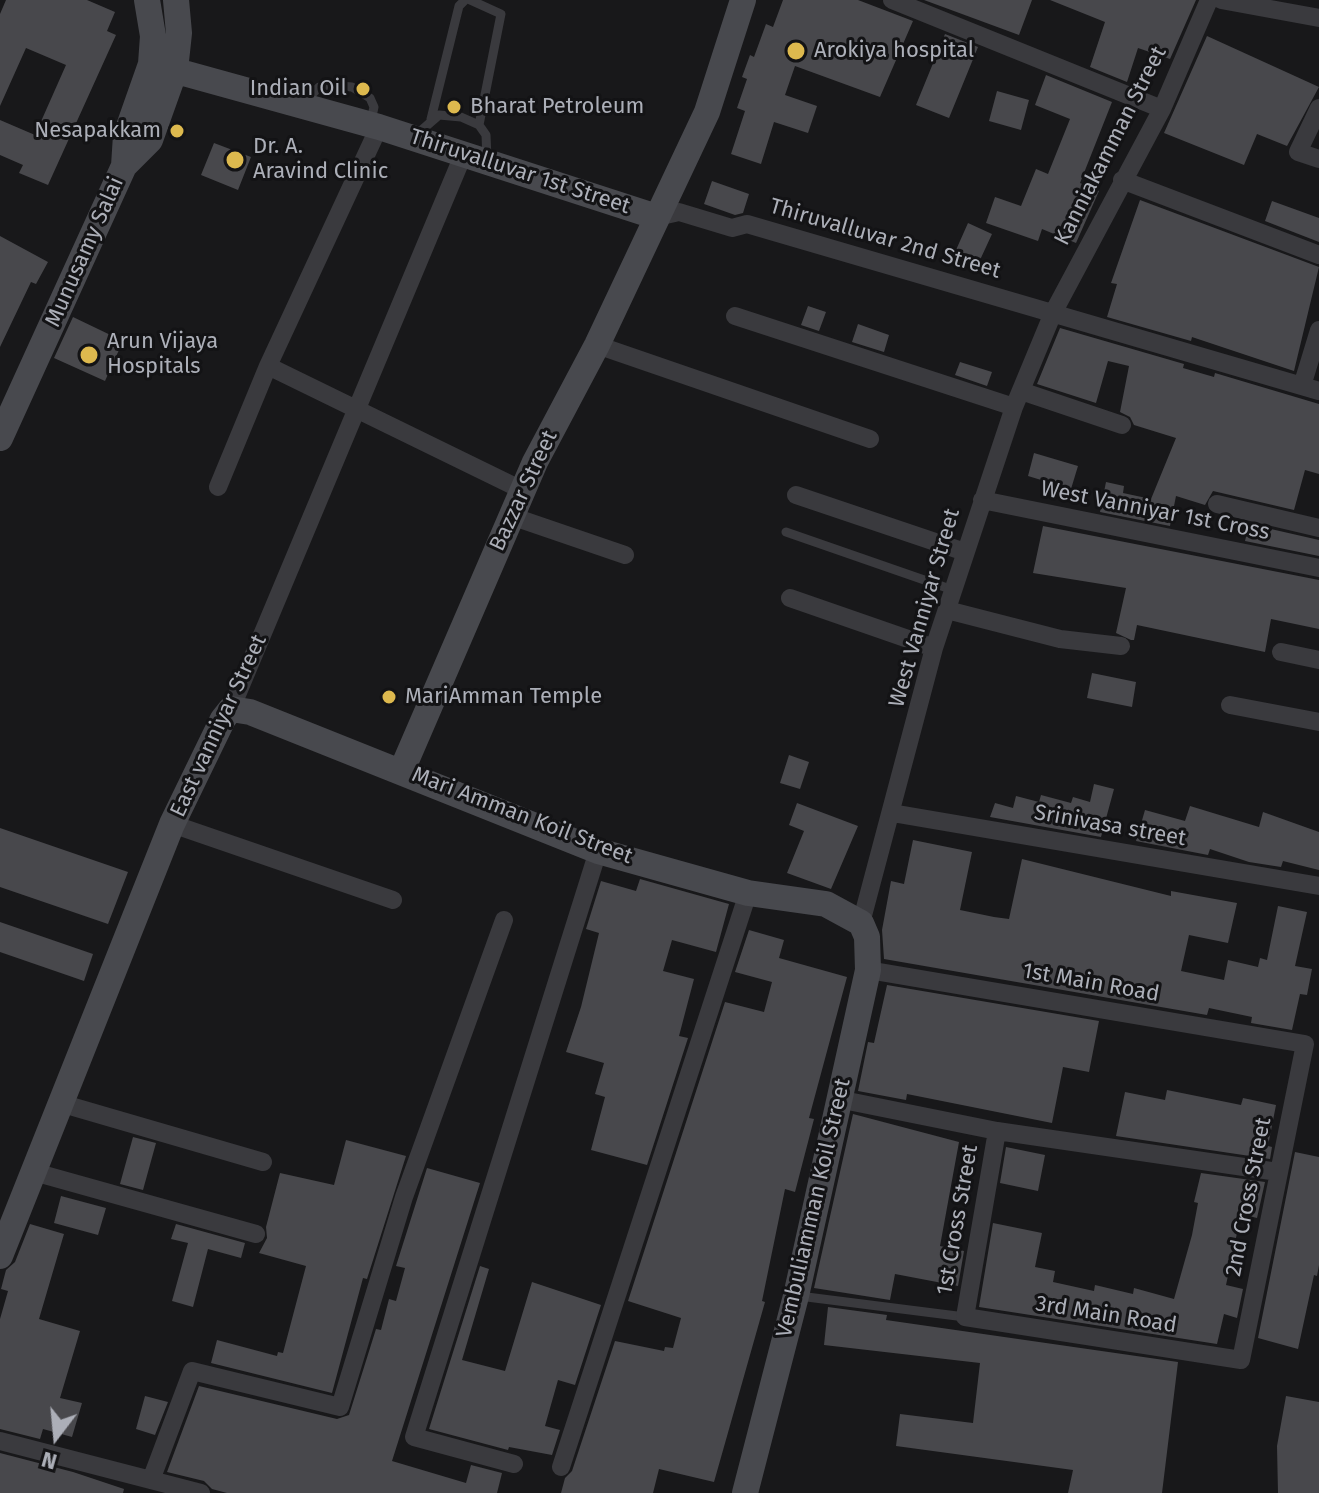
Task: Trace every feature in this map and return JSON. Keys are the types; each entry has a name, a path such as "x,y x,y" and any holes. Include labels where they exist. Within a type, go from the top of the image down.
{"street":[{"path":"147,0 153,36 163,67"},
{"path":"163,67 179,33 176,0"},
{"path":"740,11 755,0"},
{"path":"892,0 1162,109"},
{"name":"Kanniakamman Street","path":"1053,313 1162,109 1209,0"},
{"path":"1221,0 1319,18"},
{"name":"Bazzar Street","path":"402,770 522,490 597,345 707,112 740,11"},
{"name":"Thiruvalluvar 1st Street","path":"163,67 374,126 423,128 475,157 657,217"},
{"name":"Munusamy Salai","path":"0,438 124,166 150,140 163,67"},
{"path":"1319,108 1298,152 1319,159"},
{"path":"218,487 374,126"},
{"name":"East vanniyar Street","path":"0,1256 172,824 218,727 231,709 356,411 475,157"},
{"path":"1122,180 1319,255"},
{"name":"Thiruvalluvar 2nd Street","path":"657,217 679,212 732,228 747,224 1310,388"},
{"name":"West Vanniyar Street","path":"861,923 934,648 1017,399 1053,313"},
{"path":"735,316 1017,399 1122,425"},
{"path":"1310,388 1319,330"},
{"path":"597,345 870,439"},
{"path":"268,366 522,490"},
{"path":"796,495 965,552"},
{"name":"West Vanniyar 1st Cross","path":"982,500 1319,568"},
{"path":"1217,504 1319,528"},
{"path":"511,516 625,555"},
{"path":"790,598 934,648"},
{"path":"947,610 1060,639 1121,646"},
{"path":"1281,652 1319,660"},
{"path":"1230,705 1319,722"},
{"name":"Mari Amman Koil Street","path":"231,709 250,712 402,770 598,851 748,893 826,904 861,923"},
{"name":"Srinivasa street","path":"892,813 1319,886"},
{"path":"172,824 393,900"},
{"path":"514,1464 414,1437 598,851"},
{"path":"561,1467 748,893"},
{"path":"151,1480 192,1371 340,1407 404,1197 504,920"},
{"name":"Vembuliamman Koil Street","path":"750,1492 868,970 867,937 861,923"},
{"name":"1st Main Road","path":"868,970 1305,1044"},
{"name":"2nd Cross Street","path":"1241,1360 1305,1044"},
{"path":"838,1099 997,1131 1278,1172"},
{"path":"60,1103 263,1162"},
{"name":"1st Cross Street","path":"965,1317 997,1131"},
{"path":"34,1172 256,1234"},
{"name":"3rd Main Road","path":"965,1317 1241,1360"},
{"path":"0,1441 201,1493"}],"lane":[{"path":"423,128 459,6 468,0 501,14 479,125 489,146 475,157"},
{"path":"423,128 450,114 479,125"},
{"path":"786,532 953,590"},
{"path":"796,1296 965,1317"}],"building":[{"path":"6,0 87,0 115,12 107,31 116,35 48,185 19,173 23,165 0,155 0,120 35,135 66,65 26,48 0,106 0,14"},
{"path":"783,0 858,0 913,21 880,97 795,66 785,95 817,106 808,133 774,122 761,164 731,154 745,111 737,108 747,79 742,77 750,55 754,57 766,24 773,27"},
{"path":"924,0 1032,0 1019,35"},
{"path":"1050,0 1196,0 1170,59 1138,48 1127,82 1090,67 1105,22"},
{"path":"945,34 978,47 949,118 916,105"},
{"path":"1207,36 1319,87 1287,146 1257,134 1244,165 1164,133"},
{"path":"1046,75 1112,102 1080,183 1099,191 1076,243 1042,229 1038,241 986,223 995,197 1021,206 1036,169 1048,174 1070,119 1035,105"},
{"path":"997,91 1029,100 1021,130 989,121"},
{"path":"214,143 251,157 238,190 201,175"},
{"path":"712,181 749,194 743,213 735,215 704,204"},
{"path":"1140,200 1319,267 1294,371 1192,337 1191,341 1107,317 1117,284 1111,283"},
{"path":"1272,201 1319,218 1319,242 1265,221"},
{"path":"968,223 992,234 980,260 956,250"},
{"path":"0,236 48,262 36,284 31,282 0,347"},
{"path":"808,306 826,312 819,331 801,325"},
{"path":"73,317 123,341 105,381 54,358"},
{"path":"858,324 889,335 884,352 852,342"},
{"path":"1060,328 1184,364 1183,368 1214,377 1215,373 1319,404 1319,474 1305,470 1294,510 1213,491 1205,505 1176,496 1170,526 1100,512 1106,482 1124,486 1123,493 1151,499 1176,438 1134,425 1130,417 1120,412 1129,366 1108,361 1096,403 1037,384"},
{"path":"960,362 992,372 987,386 955,375"},
{"path":"1034,453 1078,466 1071,489 1028,476"},
{"path":"1249,524 1319,540 1319,556 1245,541"},
{"path":"1043,526 1319,580 1319,629 1271,619 1265,652 1137,625 1134,640 1131,640 1116,633 1126,588 1033,573"},
{"path":"1092,673 1136,682 1132,707 1087,698"},
{"path":"789,755 809,762 800,789 780,783"},
{"path":"1094,784 1114,789 1101,837 990,817 995,803 1013,808 1016,796 1039,802 1041,795 1071,803 1073,797 1090,802"},
{"path":"797,803 858,826 831,889 787,873 804,831 789,825"},
{"path":"1190,806 1259,827 1263,812 1319,832 1319,870 1283,861 1281,867 1249,862 1210,849 1208,855 1136,841 1145,810 1185,821"},
{"path":"0,828 128,872 108,924 0,887"},
{"path":"913,840 972,852 960,910 994,917 1009,919 1022,859 1171,896 1171,891 1237,903 1228,943 1189,935 1181,971 1224,980 1228,960 1258,967 1260,958 1267,960 1278,906 1307,912 1295,966 1312,969 1307,995 1300,994 1292,1030 1251,1023 1252,1017 1209,1008 1207,1015 884,959 882,930 891,881 904,884"},
{"path":"640,879 729,904 716,952 672,940 663,971 694,979 679,1036 688,1038 647,1165 591,1150 605,1097 595,1094 604,1063 566,1052 581,1007 599,933 586,929 601,881 636,891"},
{"path":"0,922 93,954 84,981 0,952"},
{"path":"749,930 784,940 779,958 847,977 809,1118 814,1119 795,1192 785,1189 762,1301 765,1302 714,1482 659,1469 653,1493 561,1493 565,1478 572,1471 615,1341 664,1351 665,1347 673,1348 681,1318 628,1301 725,1002 764,1012 772,982 735,972"},
{"path":"887,985 1099,1021 1089,1072 1063,1067 1052,1123 907,1094 906,1100 858,1091 868,1042 874,1043"},
{"path":"1167,1090 1241,1105 1243,1098 1276,1105 1268,1146 1272,1147 1270,1159 1116,1136 1125,1092 1165,1100"},
{"path":"853,1114 959,1142 940,1246 964,1251 958,1286 895,1274 890,1300 814,1288"},
{"path":"133,1137 156,1143 143,1190 120,1184"},
{"path":"346,1140 406,1156 367,1279 363,1278 332,1393 211,1363 217,1340 277,1356 278,1352 283,1353 306,1266 259,1253 267,1238 266,1227 280,1173 334,1185"},
{"path":"1006,1147 1045,1155 1038,1191 1000,1183"},
{"path":"1295,1152 1319,1157 1319,1265 1317,1276 1314,1275 1298,1349 1258,1338"},
{"path":"427,1168 480,1183 392,1461 466,1483 471,1465 502,1473 497,1493 227,1493 212,1489 204,1481 167,1472 199,1386 337,1419 349,1415 376,1329 381,1330 389,1299 396,1301 405,1268 396,1266"},
{"path":"1201,1173 1265,1182 1257,1218 1241,1214 1226,1285 1243,1289 1237,1318 1224,1314 1217,1344 979,1307 993,1223 1042,1233 1035,1267 1055,1271 1053,1282 1094,1291 1095,1285 1133,1294 1134,1288 1174,1299 1192,1235 1198,1203 1194,1202"},
{"path":"61,1196 106,1208 98,1235 54,1223"},
{"path":"30,1224 64,1234 39,1319 80,1331 60,1398 82,1403 72,1437 43,1429 40,1439 0,1429 0,1319 8,1291 1,1289 6,1270 15,1262"},
{"path":"176,1224 245,1243 241,1258 208,1249 193,1307 172,1301 188,1243 171,1239"},
{"path":"480,1266 489,1269 462,1360 505,1371 532,1282 601,1305 575,1385 558,1380 545,1426 560,1430 552,1455 509,1447 508,1450 429,1429"},
{"path":"828,1307 887,1315 886,1320 1178,1362 1162,1493 1068,1493 1073,1470 896,1446 900,1414 973,1423 980,1363 824,1345"},
{"path":"145,1396 168,1402 155,1435 136,1429"},
{"path":"1286,1396 1319,1402 1319,1493 1278,1493 1277,1446"},
{"path":"0,1453 73,1472 124,1489 123,1493 0,1493"}],"place":[{"name":"Arokiya hospital","path":"796,51"},
{"name":"Indian Oil","path":"363,89"},
{"name":"Bharat Petroleum","path":"454,107"},
{"name":"Nesapakkam","path":"177,131"},
{"name":"Dr. A. Aravind Clinic","path":"235,160"},
{"name":"Arun Vijaya Hospitals","path":"89,355"},
{"name":"MariAmman Temple","path":"389,697"}]}
